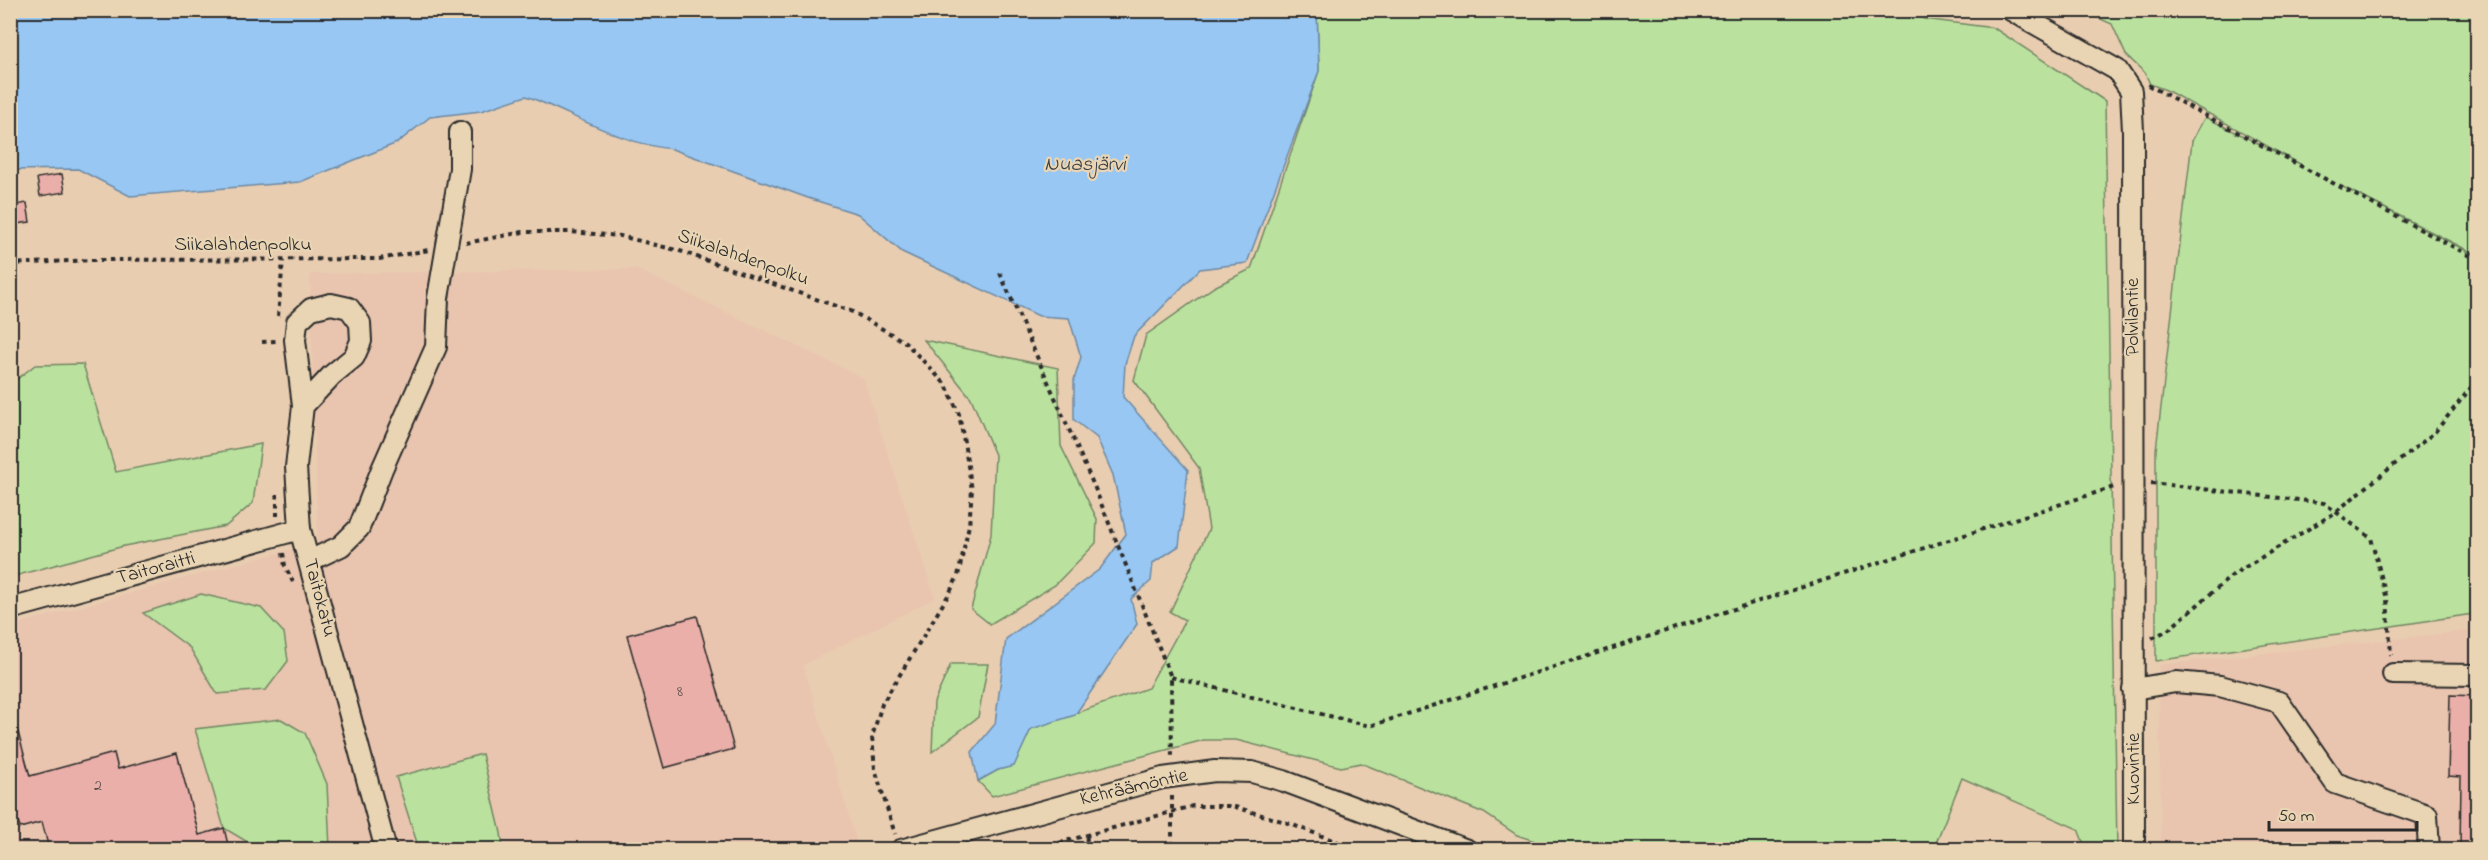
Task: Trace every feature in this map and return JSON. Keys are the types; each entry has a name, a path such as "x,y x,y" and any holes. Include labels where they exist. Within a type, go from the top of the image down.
{"street":[{"path":"2011,10 2116,69 2131,91"},
{"name":"Polvilantie","path":"2131,91 2133,131 2133,689"},
{"path":"309,561 341,546 359,528 382,469 436,347 438,298 460,169 460,132"},
{"name":"Taitokatu","path":"303,406 332,375 354,357 361,341 360,323 349,308 331,304 310,309 297,322 295,340 303,406 296,467 300,529 386,849"},
{"name":"Taitoraitti","path":"10,609 300,529"},
{"path":"2393,674 2478,675"},
{"path":"2133,689 2176,682 2220,686 2279,702 2335,783 2427,816 2429,849"},
{"name":"Kuovintie","path":"2133,689 2134,849"},
{"name":"Kehräämöntie","path":"899,844 1172,776 1215,771 1252,772 1284,781 1467,849"}],"path":[{"path":"2131,91 2150,84 2478,260"},
{"name":"Siikalahdenpolku","path":"10,264 91,260 380,260 523,232 570,232 620,236 680,251 853,312 905,342 946,385 959,414 972,490 969,525 958,576 882,704 872,737 874,769 899,844"},
{"path":"1000,273 1094,486 1171,677 1172,849"},
{"path":"2133,647 2168,630 2234,574 2336,512 2435,432 2478,379"},
{"path":"1171,677 1370,726 2133,481 2324,503 2371,538 2387,599 2393,674"},
{"path":"1033,849 1193,806 1232,806 1359,849"},
{"path":"1086,849 1087,835"}],"shaded area":[{"path":"636,269 863,378 935,598 803,665 859,849 11,850 11,626 318,542 310,274"},
{"path":"2477,630 2477,849 2161,849 2159,665"}],"green space":[{"path":"1317,11 1909,11 1924,19 1994,28 2105,101 2117,849 2086,849 2078,829 1962,778 1933,850 1558,849 1517,835 1484,813 1361,763 1341,767 1236,740 1204,740 992,796 978,781 998,770 1014,765 1031,729 1148,688 1185,620 1170,612 1209,529 1199,468 1134,380 1146,335 1214,287 1251,269 1319,71"},
{"path":"2083,11 2477,11 2477,255 2339,185 2477,256 2478,610 2473,614 2156,661 2156,450 2192,141 2205,117 2300,164 2166,90 2150,84 2145,73 2126,55 2112,24"},
{"path":"924,340 1058,368 1061,446 1097,519 1096,543 1055,585 990,624 971,609 991,535 995,455 971,398"},
{"path":"83,364 116,472 261,444 253,503 226,526 124,546 11,577 11,384 35,365"},
{"path":"201,594 261,608 284,633 288,661 266,690 217,694 190,648 143,613"},
{"path":"951,664 988,664 978,717 932,752 934,702"},
{"path":"281,719 305,733 327,784 330,849 259,849 224,828 195,729"},
{"path":"482,754 503,849 419,849 396,777"}],"water":[{"name":"Nuasjärvi","path":"1317,10 1319,71 1247,263 1200,269 1134,336 1125,364 1123,397 1188,470 1179,546 1153,563 1151,581 1131,599 1137,624 1075,715 1031,729 1014,766 998,770 978,781 972,752 995,724 1006,639 1100,569 1126,534 1113,475 1097,438 1074,420 1074,380 1081,357 1069,318 1039,316 902,252 858,214 672,149 616,135 526,96 481,111 430,117 397,143 300,182 130,196 78,169 11,170 11,11"}],"building":[{"path":"62,174 65,192 40,196 37,178"},
{"path":"27,203 30,222 10,225 10,206"},
{"path":"697,616 734,749 664,768 627,635"},
{"path":"2450,695 2478,696 2478,849 2460,849 2461,777 2448,776"},
{"path":"15,721 30,776 114,753 118,769 177,753 199,835 224,828 229,849 49,849 42,822 20,828 10,795 10,722"}]}
